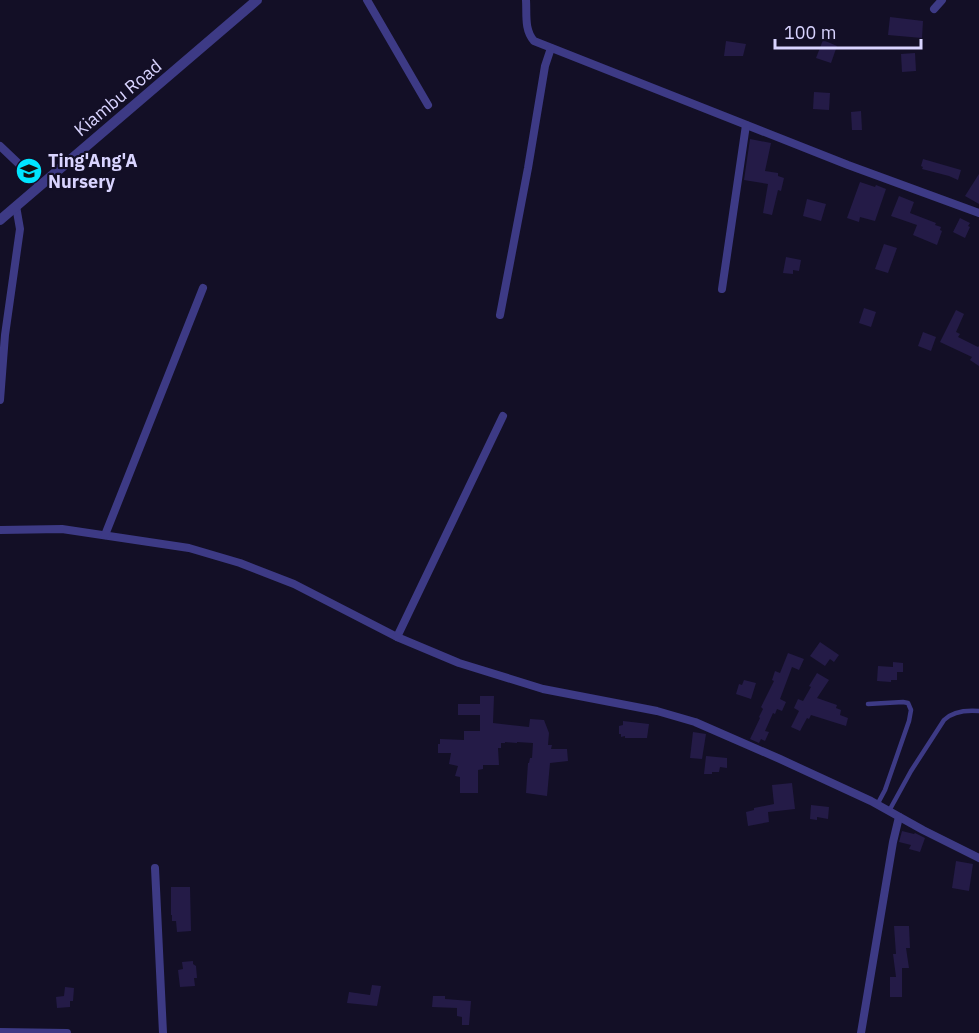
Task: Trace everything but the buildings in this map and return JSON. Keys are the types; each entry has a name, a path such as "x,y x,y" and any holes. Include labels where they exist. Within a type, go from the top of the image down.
{"street":[{"name":"Kiambu Road","path":"0,220 257,0"},
{"path":"367,0 428,105"},
{"path":"526,0 530,37 534,41 848,165 979,213"},
{"path":"934,9 942,0"},
{"path":"500,315 545,66 551,48"},
{"path":"722,289 746,125"},
{"path":"0,146 41,184"},
{"path":"0,400 5,335 20,230 16,206"},
{"path":"105,535 203,288"},
{"path":"397,637 503,416"},
{"path":"0,530 62,529 189,548 240,563 294,584 397,637 459,663 543,689 657,711 695,723 780,759 878,805 979,858"},
{"path":"861,1033 899,817"},
{"path":"155,868 163,1033"},
{"path":"0,1032 67,1033"}],"lane":[{"path":"868,704 903,702 908,703 911,710 892,772 878,805"},
{"path":"888,811 944,720 959,712 979,711"}],"place":[{"name":"Ting'Ang'A Nursery","path":"29,171"}]}
